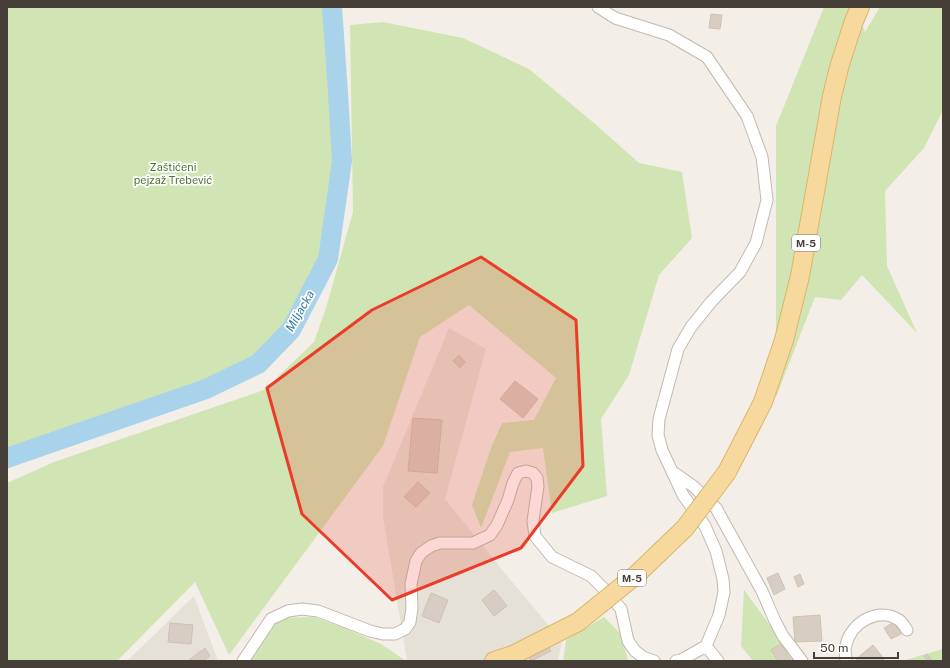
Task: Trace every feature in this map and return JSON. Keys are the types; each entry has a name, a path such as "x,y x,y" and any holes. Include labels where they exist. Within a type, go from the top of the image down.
{"main road":[{"name":"M-5","path":"494,661 513,655 578,622 636,575 684,528 727,472 763,402 784,340 800,276 832,96 840,64 860,7"}],"street":[{"path":"598,7 615,18 669,35 707,57 747,116 762,157 767,200 756,243 740,272 710,302 691,327 678,349 659,419 658,435 662,450 683,494 705,526 716,551 721,568 724,592 719,615 706,646 681,660 676,661"},
{"path":"243,661 271,619 288,611 302,609 318,611 370,631 383,634 395,634 405,629 410,622 412,608 411,584 416,561 421,553 430,546 440,543 473,543 490,535 497,525 518,473 526,471 533,473 537,478 538,486 532,521 534,536 552,557 591,576 608,593 621,609 628,641 635,651 643,657 654,661"},
{"path":"671,471 694,486 716,508 762,591 774,621 783,636 802,661"},
{"path":"846,661 846,646 853,630 862,621 872,616 892,617 900,621 907,630"},
{"path":"706,646 718,661"}],"highlighted area":[{"path":"481,257 576,320 583,466 521,548 392,600 302,514 267,388 372,310"}],"shaded area":[{"path":"449,328 486,349 445,499 562,641 558,661 407,661 383,517 383,487"},
{"path":"194,596 218,661 127,661"}],"green space":[{"name":"Zaštićeni pejzaž Trebević","path":"7,7 329,7 334,38 342,161 334,231 314,277 290,340 252,358 208,395 116,422 7,457"},
{"path":"824,7 856,7 865,32 880,7 943,7 943,110 924,148 885,191 887,266 917,333 862,275 841,300 815,297 776,397 776,126"},
{"path":"383,22 463,38 529,69 639,163 682,172 692,238 659,275 629,375 601,419 607,496 552,513 543,448 510,452 481,528 472,505 491,448 502,423 534,420 556,378 469,305 420,337 383,446 229,655 195,582 117,661 7,661 7,483 54,462 264,390 314,342 326,308 353,212 350,25"},
{"path":"744,590 796,661 753,661 741,646"},
{"path":"313,617 342,627 381,644 406,661 248,661 275,618"},
{"path":"604,617 622,635 628,661 563,661 566,640"},
{"path":"943,649 943,661 902,661"}],"building":[{"path":"711,14 722,15 720,29 709,28"},
{"path":"459,355 465,362 460,368 453,361"},
{"path":"515,381 538,399 523,418 500,399"},
{"path":"413,418 442,420 437,473 408,471"},
{"path":"418,482 430,493 416,507 404,497"},
{"path":"778,573 785,589 774,595 767,578"},
{"path":"800,574 804,584 798,587 794,577"},
{"path":"494,590 507,606 494,616 482,600"},
{"path":"431,593 448,600 439,623 422,616"},
{"path":"820,615 822,641 795,642 793,617"},
{"path":"894,622 901,634 891,639 884,628"},
{"path":"170,623 193,625 191,644 168,642"},
{"path":"781,644 791,661 778,661 771,650"},
{"path":"547,645 551,651 531,661 528,655"},
{"path":"873,645 884,659 881,661 858,661 856,659"},
{"path":"205,648 210,656 203,661 189,660"},
{"path":"927,654 931,659 928,661 924,656"}],"waterway":[{"name":"Miljacka","path":"7,458 206,389 258,364 291,330 328,259 342,161 332,7"}]}
